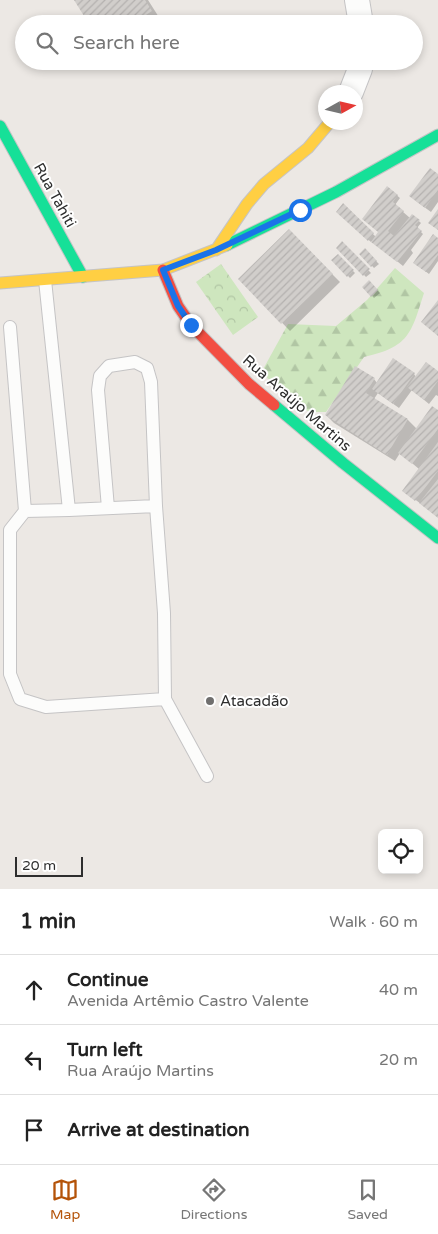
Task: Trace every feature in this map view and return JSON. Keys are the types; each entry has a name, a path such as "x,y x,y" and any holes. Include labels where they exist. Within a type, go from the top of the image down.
{"street":[{"path":"357,0 360,15"},
{"path":"354,85 360,70"},
{"name":"Rua Tahiti","path":"0,126 84,278"},
{"path":"216,250 247,204 264,184 308,148 323,130"},
{"path":"0,283 84,278 163,270 216,250 433,144"},
{"name":"Rua Araújo Martins","path":"163,270 178,306 191,325 249,384 343,463 438,538"}],"lane":[{"path":"45,280 69,510"},
{"path":"10,327 25,511 10,530 10,674 20,699 46,707 165,699"},
{"path":"108,508 98,390 100,376 109,366 135,362 147,368 150,382 156,506 164,613 165,699 207,776"},
{"path":"25,511 156,506"}],"green space":[{"path":"221,264 258,317 233,335 196,282"},
{"path":"395,268 424,293 411,329 406,337 391,349 364,357 326,412 309,412 261,373 288,324 336,326 367,300"}],"building":[{"path":"74,0 145,0 152,11 146,15 83,15"},
{"path":"430,168 438,174 438,190 425,208 409,196"},
{"path":"387,186 398,195 393,202 404,211 388,231 394,236 412,214 420,220 415,225 422,231 397,262 371,242 378,232 362,219"},
{"path":"343,203 374,233 368,241 336,212"},
{"path":"438,209 438,230 428,223"},
{"path":"289,229 333,274 281,324 238,279"},
{"path":"433,234 438,238 438,255 426,272 413,263"},
{"path":"342,241 370,269 363,276 336,248"},
{"path":"365,248 377,261 371,267 359,254"},
{"path":"338,254 354,270 347,277 331,260"},
{"path":"369,280 378,290 371,297 362,287"},
{"path":"438,300 438,336 421,322"},
{"path":"393,358 415,373 393,404 372,389"},
{"path":"426,362 438,371 438,381 424,400 407,387"},
{"path":"355,366 375,378 366,393 408,419 387,455 325,415"},
{"path":"432,406 438,410 438,429 412,464 398,453"},
{"path":"438,442 438,471 415,501 402,491"},
{"path":"438,479 438,518 419,503"}],"traffic: fast":[{"path":"0,126 83,277"},
{"path":"227,245 336,192 438,135"},
{"path":"274,405 343,463 438,538"}],"traffic: slow":[{"path":"216,250 247,204 264,184 308,148 323,130"},
{"path":"0,283 163,270 227,245"}],"traffic: jam":[{"path":"163,270 178,306 191,325 249,384 274,405"}],"place":[{"name":"Atacadão","path":"210,701"}],"route":[{"path":"191,325 178,306 163,270 216,250 300,210"}]}
